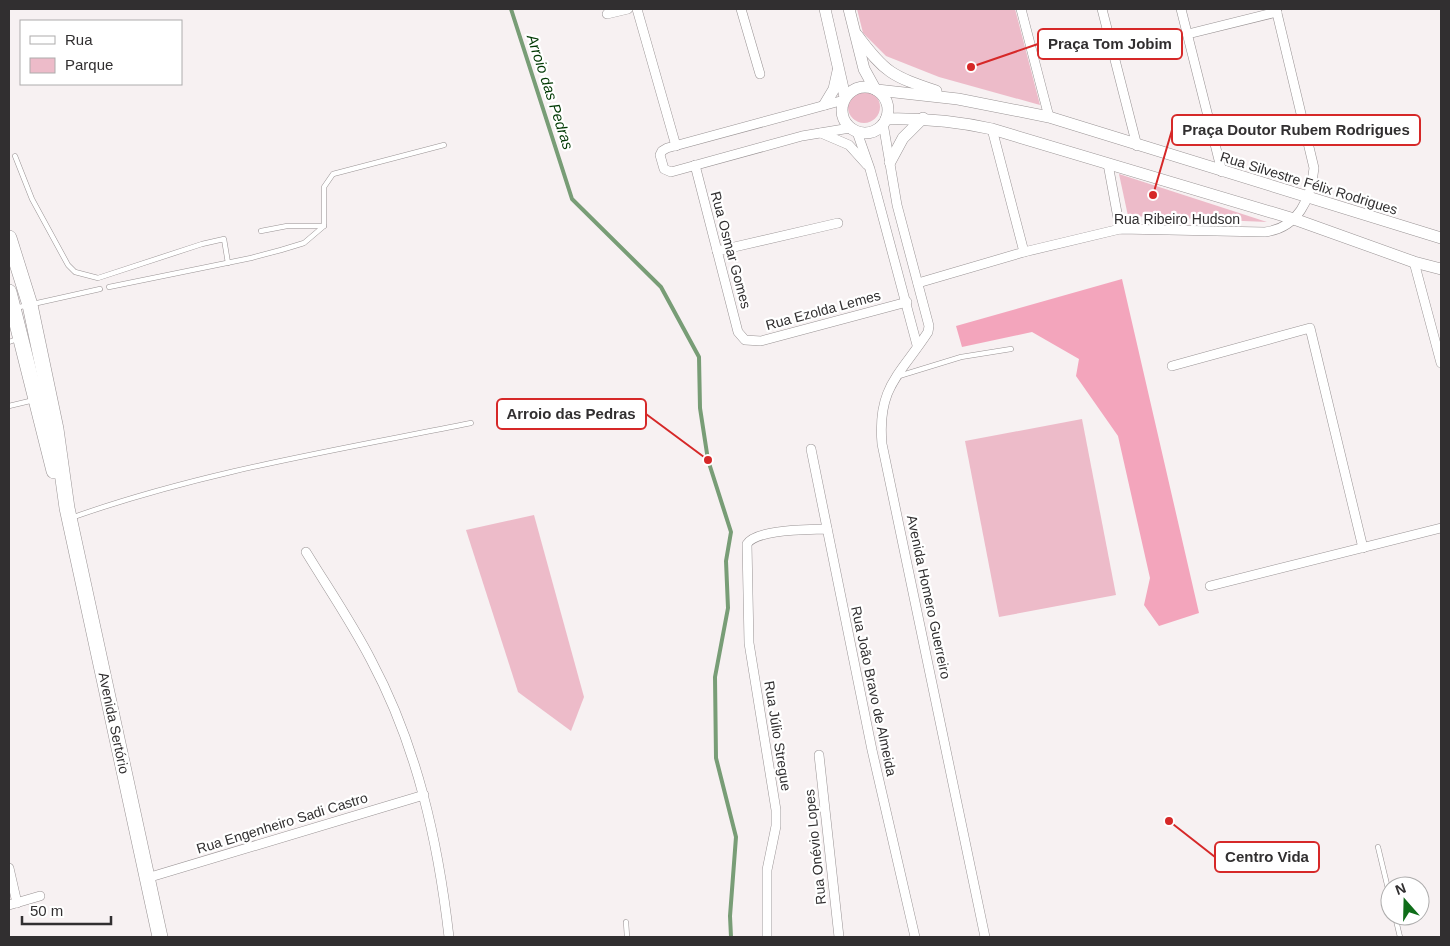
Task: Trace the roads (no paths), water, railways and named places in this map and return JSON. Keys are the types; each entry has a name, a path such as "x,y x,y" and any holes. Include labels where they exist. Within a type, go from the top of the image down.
{"main road":[{"name":"Avenida Sertório","path":"9,238 30,304 56,429 68,513 160,937"},
{"name":"Avenida Sertório","path":"9,292 14,308 15,340 36,399 54,470 68,513"}],"street":[{"path":"607,14 628,9"},
{"path":"637,9 676,146"},
{"path":"741,9 760,74"},
{"path":"826,9 840,67 844,99 842,112 853,130 870,169 917,345"},
{"path":"849,9 864,68 876,90 887,103 885,121"},
{"path":"1022,9 1049,118"},
{"path":"1102,9 1137,146"},
{"path":"1181,9 1222,172"},
{"path":"1188,34 1276,10 1314,168 1313,182 1307,198 1294,219"},
{"path":"857,35 878,63 900,79 958,99"},
{"path":"825,104 834,89 840,67"},
{"path":"876,90 862,87 855,89 844,99 664,149 661,153 664,169 671,172 821,133 853,130 872,132 885,121 923,118 953,120 992,129 1294,219 1414,262 1441,269"},
{"name":"Rua Silvestre Félix Rodrigues","path":"876,90 958,99 1049,118 1441,238"},
{"path":"890,162 903,138 923,118"},
{"name":"Avenida Homero Guerreiro","path":"885,121 897,205 929,326 928,332 917,345 887,391 882,407 882,444 985,937"},
{"path":"992,129 1024,252"},
{"path":"821,133 848,145 870,169"},
{"path":"1108,164 1120,230"},
{"name":"Rua Osmar Gomes","path":"695,166 738,332 745,340"},
{"name":"Rua Ribeiro Hudson","path":"918,283 1024,252 1120,230 1265,232 1286,227 1294,219"},
{"path":"717,251 838,223"},
{"path":"1414,262 1441,363"},
{"name":"Rua Ezolda Lemes","path":"745,340 761,341 907,302"},
{"path":"1172,366 1310,328 1363,548"},
{"name":"Rua João Bravo de Almeida","path":"811,449 872,750 915,937"},
{"path":"1210,586 1441,528"},
{"name":"Rua Júlio Stregue","path":"767,937 767,870 776,826 776,810 750,643 747,551 750,539 761,534 827,529"},
{"path":"306,552 371,659 387,694 424,795 437,851 450,937"},
{"name":"Rua Onévio Lopes","path":"819,755 839,937"},
{"name":"Rua Engenheiro Sadi Castro","path":"147,878 424,795"},
{"path":"9,868 13,904 40,896"}],"lane":[{"path":"109,287 228,263 304,243 324,226 324,187 333,174 444,144"},
{"path":"15,156 32,199 68,265 75,272 87,277 106,277 202,244 224,240 228,263"},
{"path":"261,231 305,224 324,226"},
{"path":"14,308 100,289"},
{"path":"895,377 960,357 1011,349"},
{"path":"9,406 36,399"},
{"path":"68,513 235,470 471,423"},
{"path":"1378,848 1385,876"},
{"path":"626,922 627,937"}],"waterway":[{"name":"Arroio das Pedras","path":"511,9 572,199 661,287 699,357 700,408 708,460 731,532 726,561 728,608 715,677 716,758 736,837 730,916 731,937"}],"place":[{"name":"Praça Tom Jobim","path":"971,67"},
{"name":"Praça Doutor Rubem Rodrigues","path":"1153,195"},
{"name":"Arroio das Pedras","path":"708,460"},
{"name":"Centro Vida","path":"1169,821"}]}
